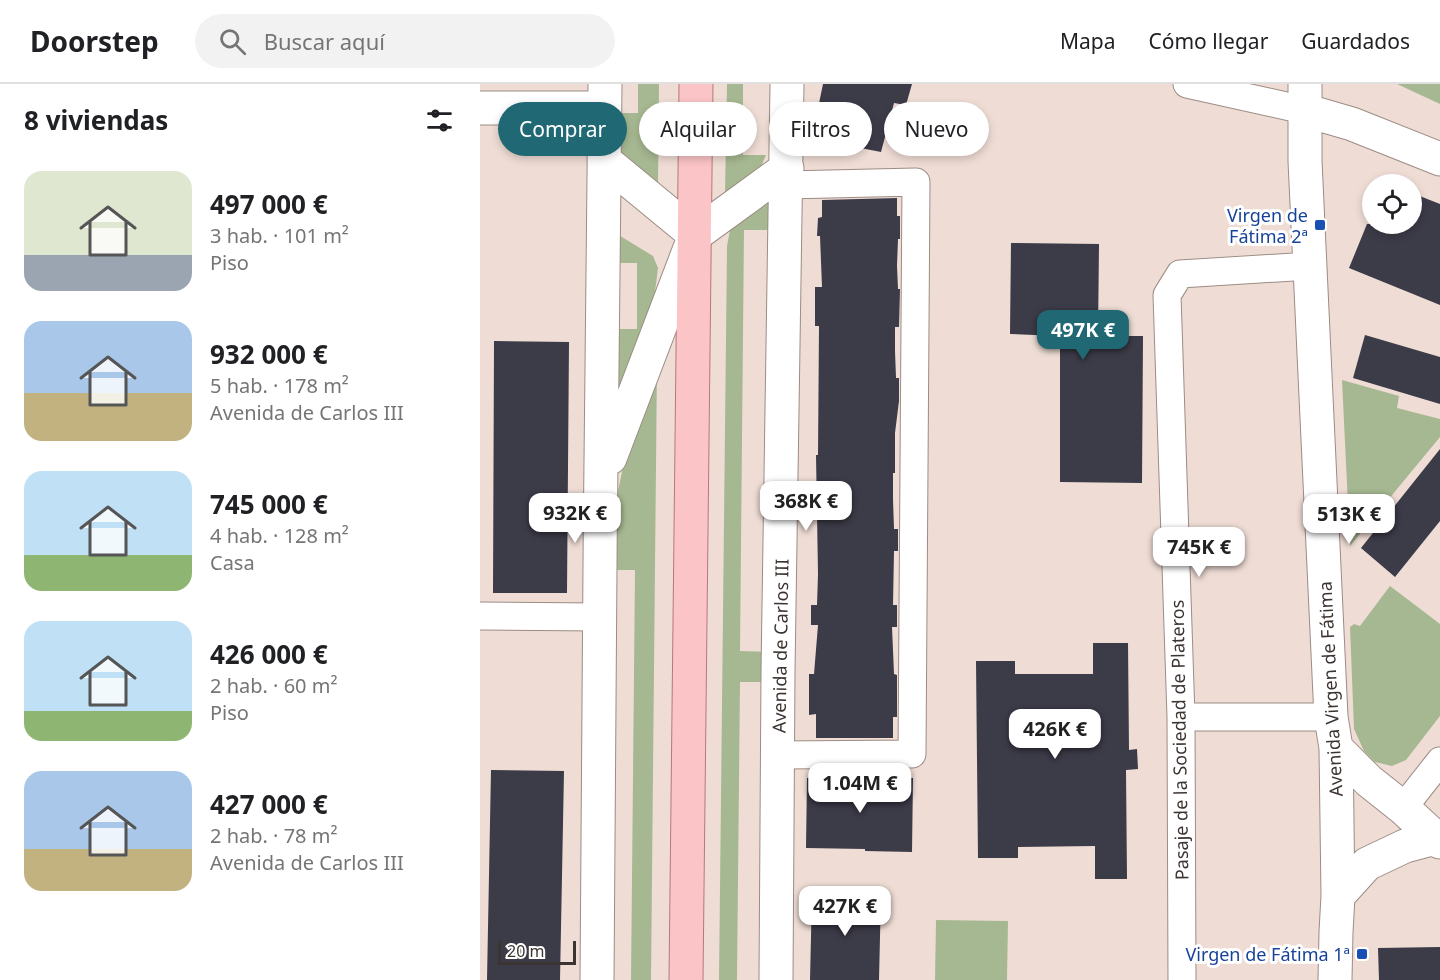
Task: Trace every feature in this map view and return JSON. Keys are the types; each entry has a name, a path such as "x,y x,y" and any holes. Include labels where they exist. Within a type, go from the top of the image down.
{"main road":[{"path":"686,980 696,84"}],"street":[{"name":"Avenida de Carlos III","path":"776,980 778,672 788,84"},
{"path":"1187,84 1304,97 1352,124 1440,159"},
{"path":"480,108 605,96 597,980"},
{"name":"Avenida Virgen de Fátima","path":"1304,97 1305,161 1333,732 1338,896 1335,980"},
{"path":"604,160 695,235"},
{"path":"602,479 695,235 787,176 916,182 912,754 779,755"},
{"name":"Pasaje de la Sociedad de Plateros","path":"1182,980 1182,717 1167,295 1180,274 1310,266"},
{"path":"480,616 599,617"},
{"path":"1182,717 1333,732 1370,781 1438,840"},
{"path":"1403,808 1440,761"},
{"path":"1338,896 1367,864 1406,846 1438,840"}],"green space":[{"path":"638,84 659,84 659,102 639,102 639,156 658,156 658,187 620,156 627,156 627,113 638,113"},
{"path":"727,84 743,84 743,102 727,102"},
{"path":"1397,84 1440,84 1440,104"},
{"path":"766,155 760,169 725,193 726,156"},
{"path":"770,202 772,230 744,230 740,651 768,652 767,682 740,682 737,980 719,980 727,246 730,230"},
{"path":"617,234 653,256 658,268 653,308 617,395 612,329 637,329 637,263 613,263"},
{"path":"657,362 651,980 631,980 635,570 610,570 618,491 627,448"},
{"path":"1342,380 1399,396 1397,408 1440,419 1440,437 1350,546"},
{"path":"1390,586 1440,624 1440,716 1406,760 1392,766 1375,762 1364,751 1354,729 1350,627 1354,624 1360,626"},
{"path":"936,920 1008,921 1007,980 935,980"}],"building":[{"path":"823,84 912,84 907,102 884,102 884,141 881,152 872,150 872,102 819,102"},
{"path":"1422,197 1440,204 1440,305 1349,268 1363,234 1422,234"},
{"path":"897,198 897,216 900,216 897,266 898,289 900,289 899,327 895,327 895,351 896,378 899,378 899,401 895,433 893,499 894,529 898,529 898,551 894,551 893,605 897,605 897,627 892,627 894,674 897,675 897,717 893,717 893,738 816,738 816,714 809,715 809,674 814,674 818,625 811,625 811,605 817,605 818,574 816,455 818,455 819,326 815,326 815,287 822,287 820,236 817,236 818,218 822,217 822,200"},
{"path":"1011,243 1099,244 1098,336 1143,336 1142,483 1060,482 1060,336 1010,334"},
{"path":"1365,335 1440,357 1440,404 1353,378"},
{"path":"494,341 569,342 567,593 493,593"},
{"path":"1440,449 1440,521 1395,577 1361,548"},
{"path":"1093,643 1128,643 1129,750 1137,749 1138,769 1126,770 1127,879 1095,879 1095,846 1018,847 1018,858 978,858 976,661 1015,661 1015,674 1093,674"},
{"path":"491,770 564,771 560,980 487,980"},
{"path":"807,778 913,778 912,852 806,848"},
{"path":"812,893 881,894 879,980 810,980"},
{"path":"1440,947 1440,980 1379,980 1378,948"}],"place":[{"name":"Virgen de Fátima 2ª","path":"1320,225"},
{"name":"Virgen de Fátima 1ª","path":"1362,954"}]}
